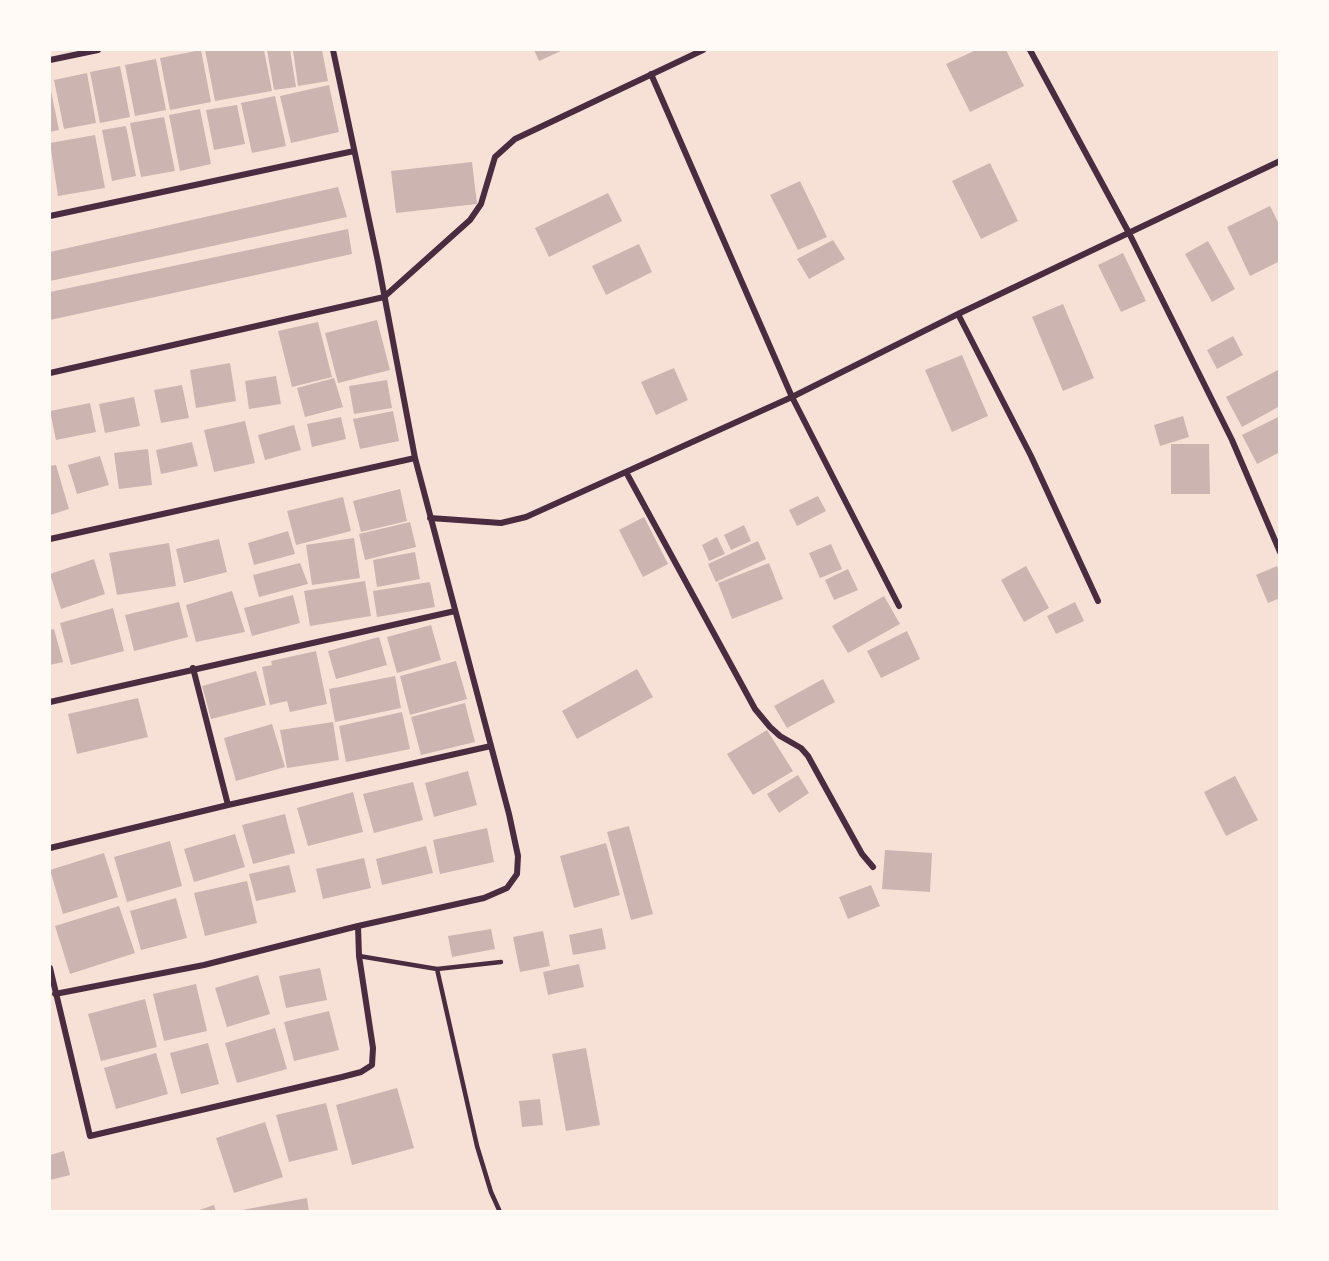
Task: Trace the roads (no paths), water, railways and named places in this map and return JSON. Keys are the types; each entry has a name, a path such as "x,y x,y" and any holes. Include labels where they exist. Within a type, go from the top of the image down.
{"street":[{"path":"53,50 53,59 98,50"},
{"path":"55,994 204,964 484,898 507,888 517,874 518,856 416,458 333,50"},
{"path":"50,373 384,297 470,220 481,204 495,157 515,140 703,50"},
{"path":"1030,50 1129,233 1232,440 1280,552"},
{"path":"651,74 792,397 899,606"},
{"path":"50,216 354,151"},
{"path":"430,518 501,523 526,517 792,397 958,314 1280,161"},
{"path":"958,314 1031,456 1098,601"},
{"path":"50,539 416,458"},
{"path":"626,472 755,709 770,727 801,748 808,756 862,854 873,867"},
{"path":"50,702 193,668 455,611"},
{"path":"193,668 228,805"},
{"path":"50,848 491,746"},
{"path":"50,968 90,1136 362,1072 372,1065 373,1048 359,956 358,926"}],"lane":[{"path":"359,956 436,969 501,962"},
{"path":"436,969 477,1146 491,1192 500,1212"}]}
